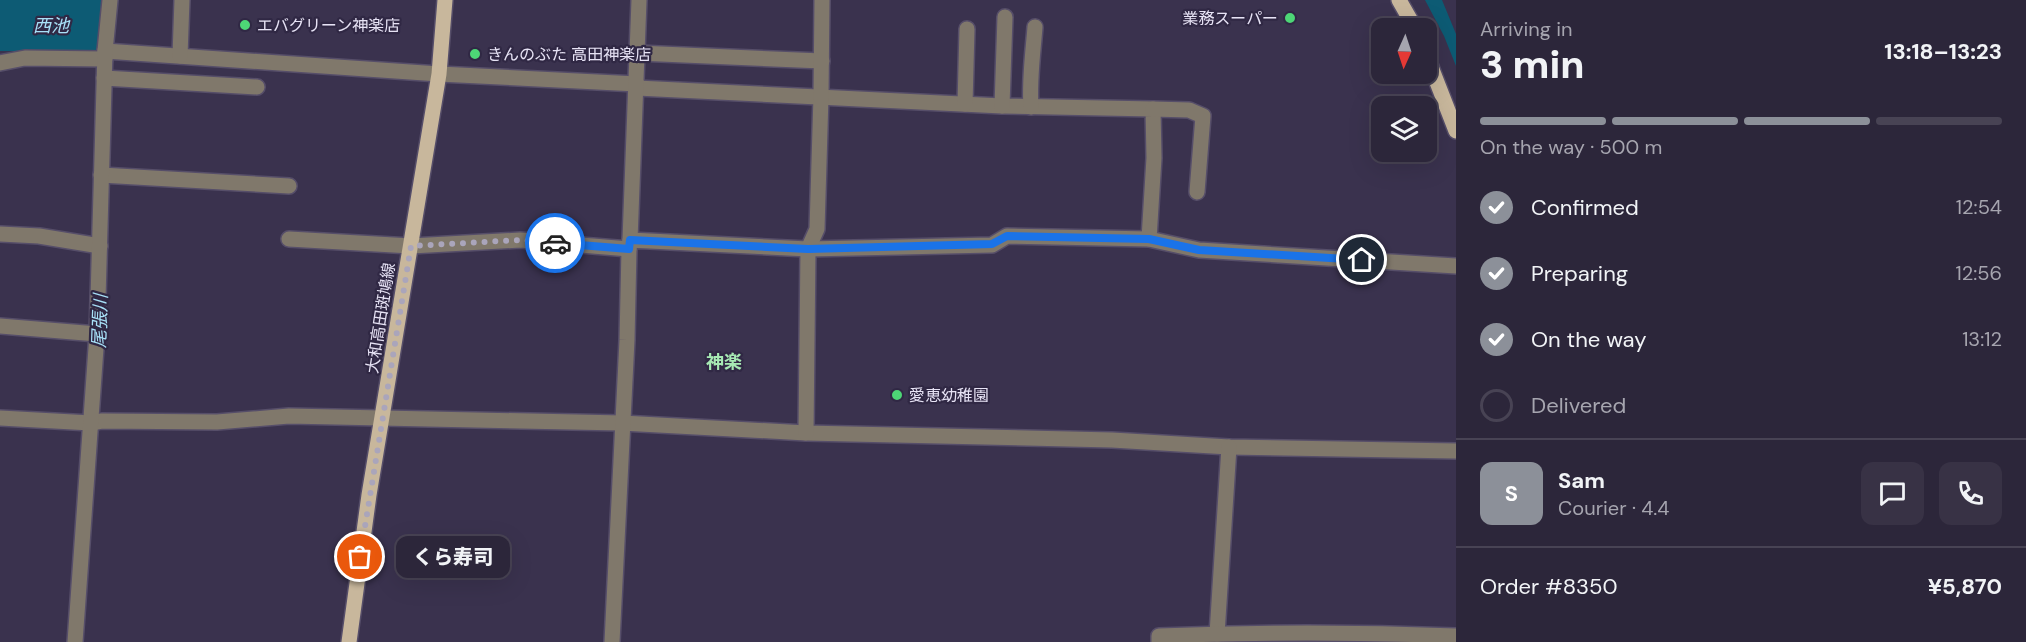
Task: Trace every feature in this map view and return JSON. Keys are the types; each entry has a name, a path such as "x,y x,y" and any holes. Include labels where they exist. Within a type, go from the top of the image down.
{"main road":[{"name":"大和高田斑鳩線","path":"349,642 361,546 439,74 445,0"},
{"path":"1399,0 1409,18"},
{"path":"1437,82 1456,131"}],"street":[{"path":"75,642 96,422 97,333 110,0"},
{"path":"180,56 182,0"},
{"path":"612,642 627,340 639,0"},
{"path":"806,433 808,249 817,229 822,0"},
{"path":"1002,106 1005,17"},
{"path":"1031,106 1029,85 1035,27"},
{"path":"965,104 967,29"},
{"path":"0,63 25,58 108,53 1002,106 1190,110 1203,116 1197,192"},
{"path":"638,53 822,61"},
{"path":"108,78 257,87"},
{"path":"1149,239 1154,158 1153,109"},
{"path":"104,175 289,186"},
{"path":"0,234 39,236 100,246"},
{"path":"289,239 411,246 520,240 808,249 992,244 1007,236 1149,239 1199,250 1456,266"},
{"path":"0,326 97,333"},
{"path":"0,418 96,422 217,422 289,416 622,423 806,433 1112,440 1228,447 1456,451"},
{"path":"1217,634 1228,447"},
{"path":"1159,642 1159,636 1217,634 1339,638 1456,636"}],"water":[{"name":"西池","path":"0,0 103,0 97,52 0,51"},
{"path":"1425,0 1442,0 1456,34 1456,66 1437,18 1434,18"}],"way so far":[{"path":"360,557 411,246 520,240 555,243"}],"place":[{"name":"業務スーパー","path":"1290,18"},
{"name":"エバグリーン神楽店","path":"245,25"},
{"name":"きんのぶた 高田神楽店","path":"475,54"},
{"name":"愛恵幼稚園","path":"897,395"},
{"name":"くら寿司","path":"360,557"}],"district":[{"name":"神楽","path":"724,362"}],"route":[{"path":"555,243 629,249 630,240 808,249 992,244 1007,236 1149,239 1199,250 1362,260"}],"water label":[{"name":"尾張川","path":"100,321"}]}
